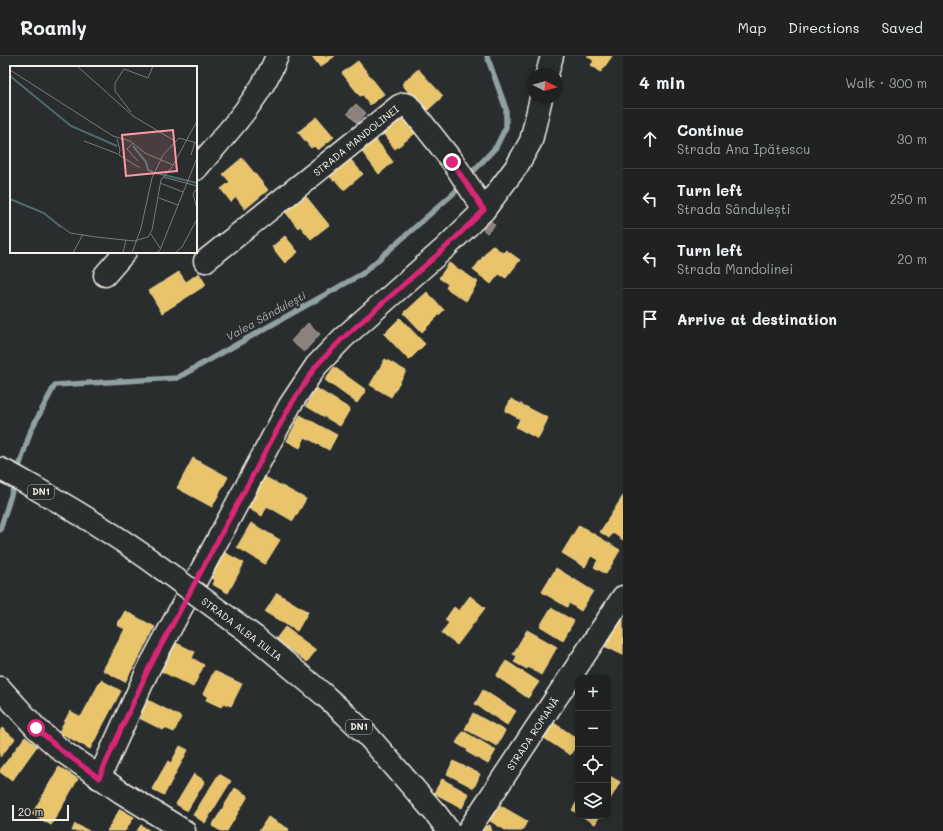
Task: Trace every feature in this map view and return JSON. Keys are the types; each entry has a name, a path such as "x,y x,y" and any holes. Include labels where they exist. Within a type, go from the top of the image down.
{"street":[{"path":"197,168 243,114 272,70 277,56"},
{"path":"549,68 552,56"},
{"name":"STRADA MANDOLINEI","path":"205,262 399,106 404,104 408,105 452,162 484,210"},
{"path":"99,778 148,670 290,406 316,366 343,338 446,247 484,210 517,166 531,141 540,104"},
{"path":"105,275 124,253"},
{"name":"STRADA ALBA IULIA","path":"0,469 83,516 134,548 255,637 323,694 362,731 392,763 449,831"},
{"name":"STRADA ROMANĂ","path":"468,831 623,597"},
{"path":"0,688 36,728 62,751 99,778 184,831"}],"building: Homes":[{"path":"312,56 335,56 320,67"},
{"path":"587,56 612,56 601,72 591,65 594,61"},
{"path":"358,61 384,94 370,105 363,95 360,96 342,73"},
{"path":"418,69 443,96 428,110 412,92 410,94 402,84"},
{"path":"401,110 418,131 395,149 379,128"},
{"path":"317,117 334,137 318,150 314,146 311,148 298,132"},
{"path":"371,133 393,162 379,174 356,144"},
{"path":"344,152 363,174 344,190 326,172"},
{"path":"242,158 268,190 245,209 236,197 231,202 221,189 230,182 223,174"},
{"path":"300,189 329,225 311,239 300,226 298,228 280,205"},
{"path":"285,236 298,252 285,263 272,247"},
{"path":"492,245 503,253 506,250 520,260 506,278 499,274 491,284 473,270"},
{"path":"449,263 478,282 466,301 446,288 448,284 439,278"},
{"path":"179,272 186,282 199,273 206,285 162,313 149,291"},
{"path":"427,292 444,310 422,332 404,313"},
{"path":"400,318 425,344 409,360 384,334"},
{"path":"385,359 406,371 391,397 370,385"},
{"path":"334,367 366,390 357,403 325,380"},
{"path":"316,388 350,409 340,426 306,406"},
{"path":"511,399 548,418 538,439 516,427 520,419 505,411"},
{"path":"300,415 337,435 329,450 305,437 300,448 287,441"},
{"path":"193,458 228,477 212,507 177,488"},
{"path":"263,476 306,499 293,521 267,506 262,516 246,507"},
{"path":"623,496 623,540 613,533 609,538 600,532"},
{"path":"251,523 280,540 265,564 237,547"},
{"path":"579,525 620,550 606,574 594,567 598,560 591,556 585,567 562,553"},
{"path":"220,550 244,563 228,593 212,584 215,580 206,575"},
{"path":"556,568 593,591 581,611 569,603 567,607 542,592"},
{"path":"277,593 308,612 297,631 265,612"},
{"path":"470,596 485,608 457,645 441,633 449,623 445,620 454,607 459,611"},
{"path":"551,608 574,621 563,640 540,626"},
{"path":"125,611 155,627 125,682 103,670 125,629 117,625"},
{"path":"618,617 623,619 623,655 604,646"},
{"path":"285,627 316,650 307,662 276,639"},
{"path":"527,630 557,647 541,675 528,667 527,669 514,662 517,656 513,654"},
{"path":"172,641 195,652 192,658 204,665 193,687 157,669"},
{"path":"506,661 539,682 528,698 496,676"},
{"path":"214,671 242,684 231,706 223,703 221,707 206,700 208,696 203,694"},
{"path":"101,680 121,691 90,749 59,732 70,711 81,717"},
{"path":"483,690 516,711 507,725 475,704"},
{"path":"140,696 181,717 174,732 165,728 163,730 131,714"},
{"path":"473,713 505,731 497,746 465,729"},
{"path":"551,721 575,737 575,748 570,755 541,736"},
{"path":"2,728 15,739 0,757 0,731"},
{"path":"463,731 496,750 488,764 467,752 468,750 456,743"},
{"path":"25,737 37,746 12,781 0,772 0,770"},
{"path":"180,746 188,750 164,795 152,789 168,761 171,763"},
{"path":"453,761 480,774 474,788 447,774"},
{"path":"59,767 78,779 51,825 32,814"},
{"path":"194,774 205,781 187,811 176,804"},
{"path":"219,774 231,781 205,823 193,815"},
{"path":"611,777 620,782 611,798"},
{"path":"442,779 469,794 462,808 434,793"},
{"path":"235,788 248,796 227,831 221,831 212,826"},
{"path":"494,802 527,821 522,831 507,831 485,818"},
{"path":"575,805 575,812 572,810"},
{"path":"120,809 134,817 125,831 107,831"},
{"path":"268,817 289,829 288,831 259,831"},
{"path":"586,819 598,819 595,824"},
{"path":"75,824 89,831 72,831"},
{"path":"141,825 150,831 137,831"},
{"path":"490,825 492,831 482,831 481,829"}],"building: Industry":[{"path":"356,104 366,113 357,123 347,113"},
{"path":"485,216 495,225 487,233 478,225"},
{"path":"308,323 320,334 304,352 291,341"}],"waterway":[{"name":"Valea Sândulești","path":"468,177 496,147 506,127 506,109 487,56"},
{"name":"Valea Sândulești","path":"17,473 31,430 55,385 177,378 362,274 455,192 462,184"},
{"name":"Valea Sândulești","path":"0,530 15,482"}],"route":[{"path":"36,728 62,751 99,778 148,670 290,406 316,366 343,338 446,247 484,210 452,162"}]}
